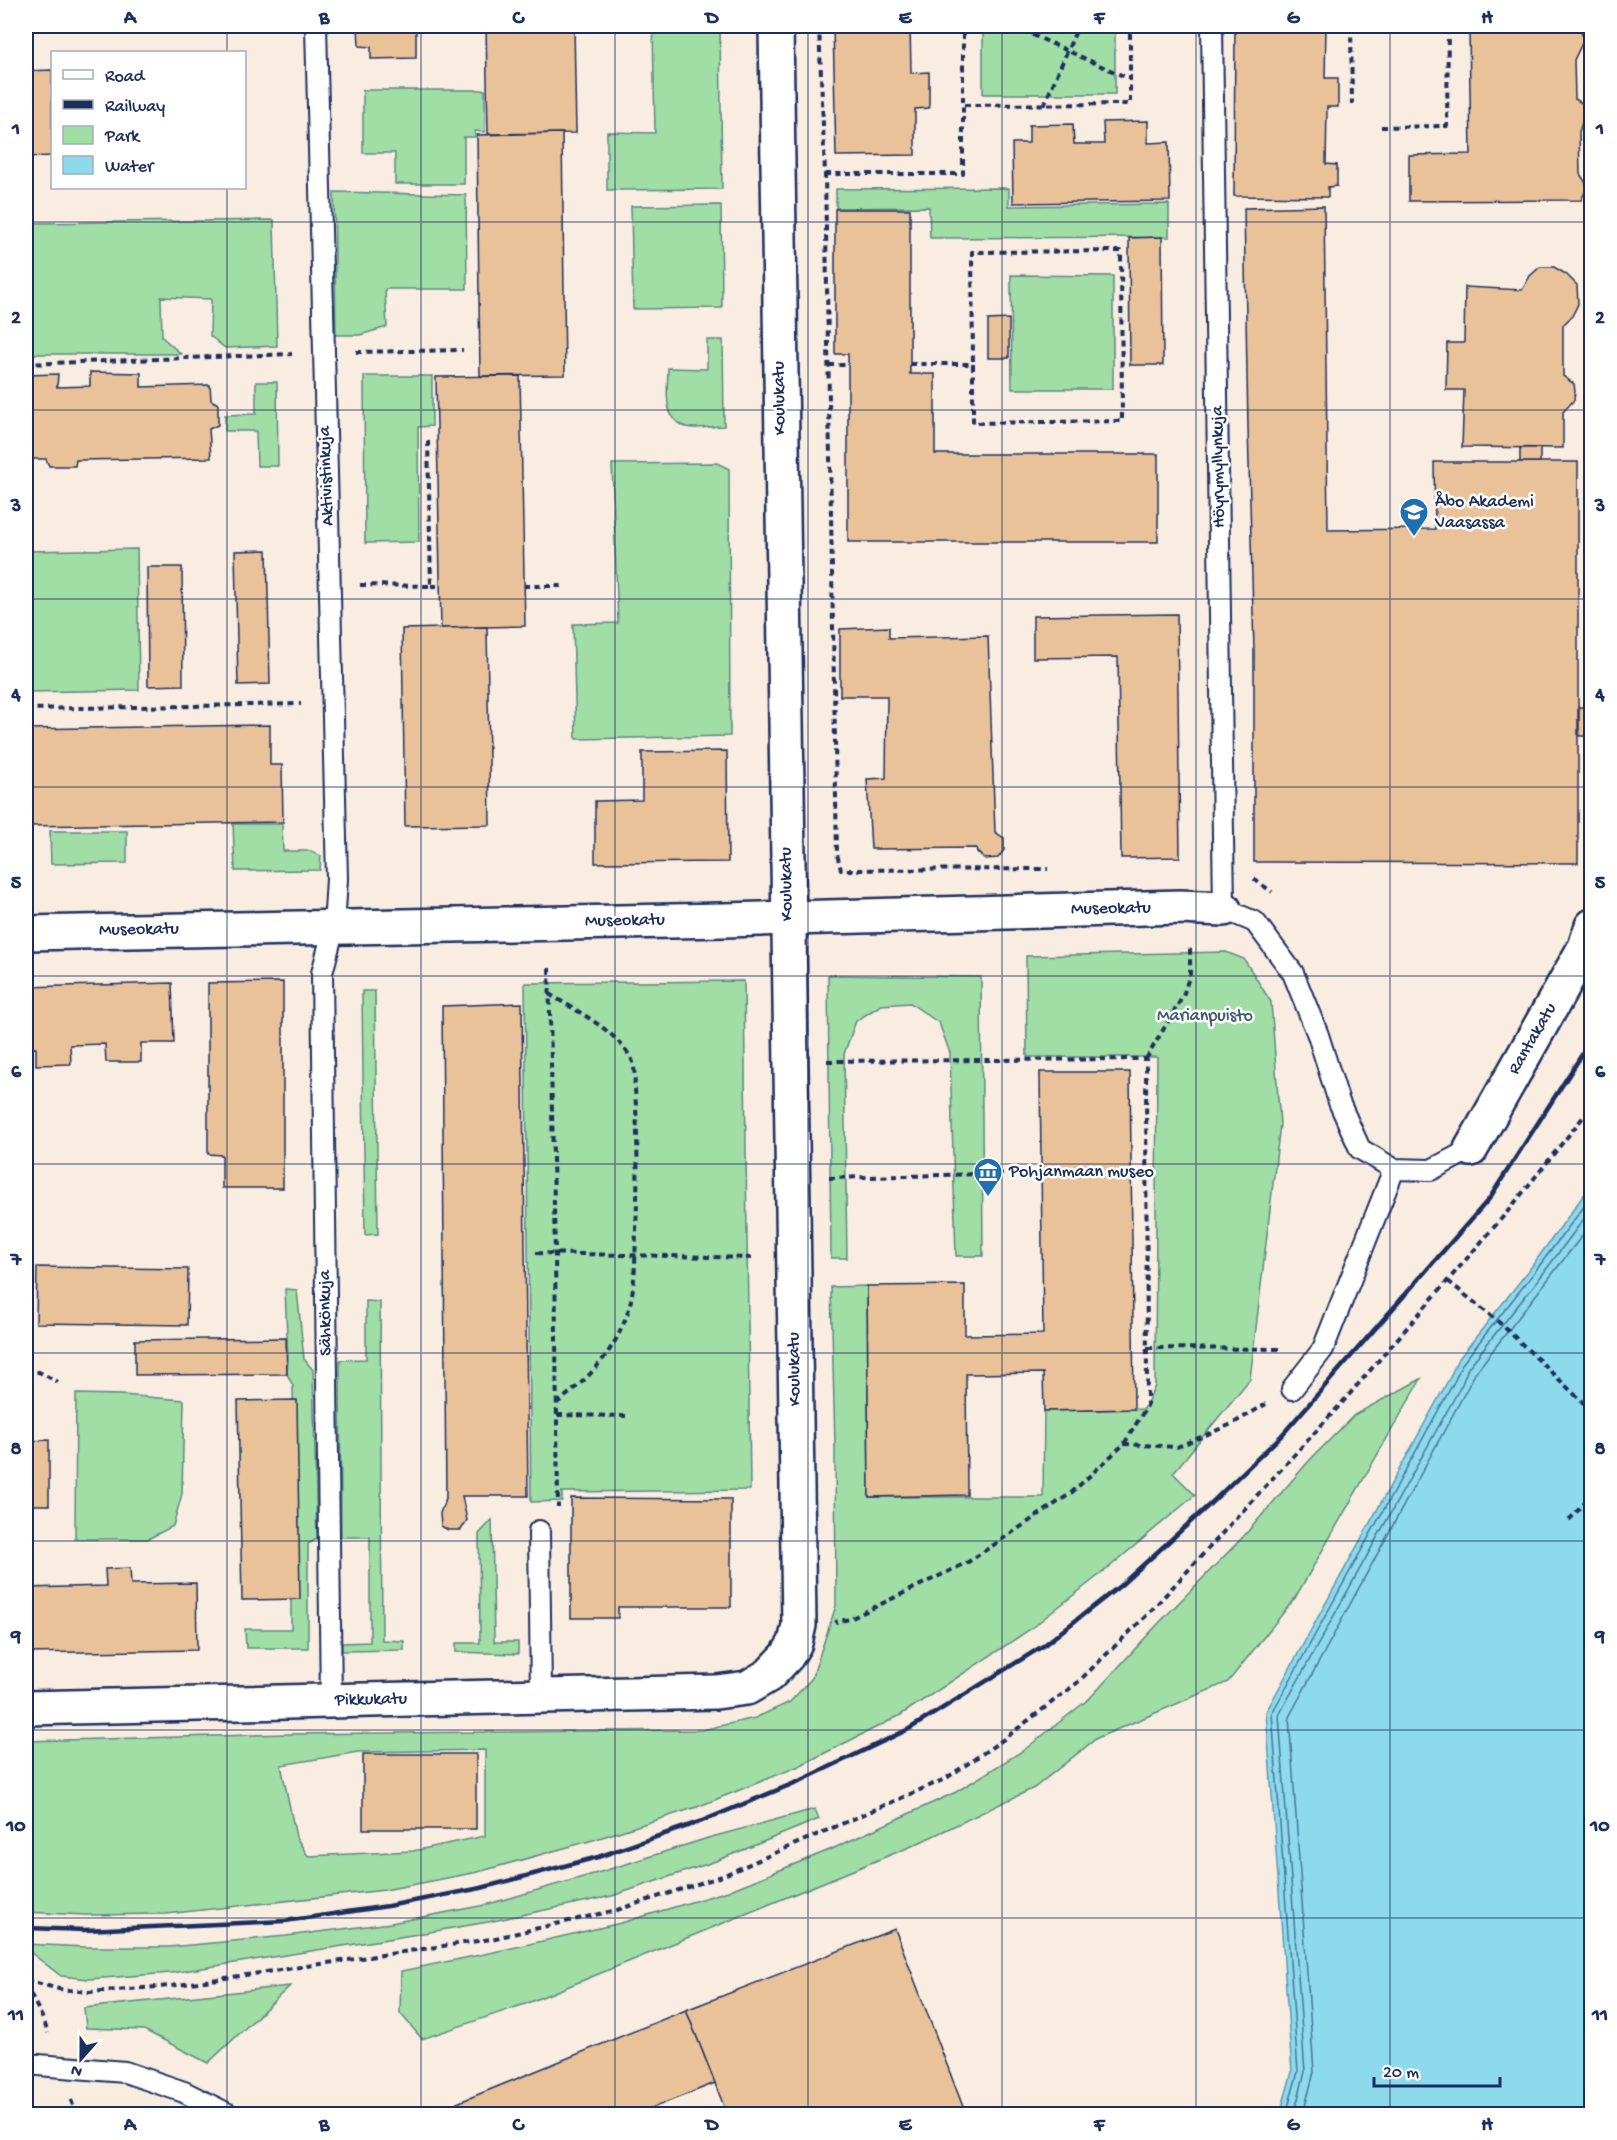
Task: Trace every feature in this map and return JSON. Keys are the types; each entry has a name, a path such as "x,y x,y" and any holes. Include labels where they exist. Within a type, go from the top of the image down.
{"street":[{"name":"Koulukatu","path":"716,1692 747,1688 769,1675 791,1650 799,1625 776,26"},
{"name":"Museokatu","path":"26,933 1180,907 1224,909"},
{"name":"Rantakatu","path":"1471,1149 1585,947 1592,926"},
{"name":"Pikkukatu","path":"26,1708 716,1692"}],"lane":[{"name":"Aktivistinkuja","path":"316,26 338,879 334,927"},
{"name":"Höyrymyllynkuja","path":"1212,26 1224,909"},
{"path":"1224,909 1255,922 1293,973 1318,1035 1339,1102 1360,1149 1394,1169 1431,1170 1471,1149"},
{"name":"Sähkönkuja","path":"331,1701 322,973 334,927"},
{"path":"1292,1389 1323,1349 1394,1169"},
{"path":"539,1531 541,1696"},
{"path":"26,2064 125,2072 184,2092 228,2115"}],"path":[{"path":"819,26 825,174 837,854 841,870"},
{"path":"825,174 963,174 963,26"},
{"path":"1013,26 1130,79"},
{"path":"1044,105 1078,26"},
{"path":"963,105 1130,104 1130,26"},
{"path":"1351,26 1352,104"},
{"path":"1381,127 1447,126 1448,26"},
{"path":"1120,251 1122,421 974,423 973,364 972,252 1120,251"},
{"path":"26,364 463,350"},
{"path":"910,364 973,364"},
{"path":"828,365 848,365"},
{"path":"428,440 431,586"},
{"path":"329,585 440,586"},
{"path":"524,586 564,586"},
{"path":"26,709 333,704"},
{"path":"799,1625 850,1619 968,1562 1070,1494 1124,1444 1147,1406 1146,1059 1183,996 1190,974 1190,946"},
{"path":"539,1531 558,1514 549,968"},
{"path":"549,994 602,1028 618,1041 633,1060 638,1186 636,1254 628,1310 615,1343 586,1380 556,1404"},
{"path":"821,1061 1146,1059"},
{"path":"26,1980 58,1989 89,1992 171,1986 491,1939 617,1910 722,1876 945,1779 1004,1739 1077,1683 1148,1614 1341,1404 1508,1211 1592,1106"},
{"path":"822,1178 1020,1173"},
{"path":"536,1253 759,1258"},
{"path":"1448,1281 1501,1324 1592,1411"},
{"path":"1147,1348 1323,1349"},
{"path":"26,1372 39,1372 58,1382"},
{"path":"1124,1444 1177,1447 1232,1424 1292,1389"},
{"path":"557,1415 629,1416"},
{"path":"1569,1520 1592,1495"},
{"path":"95,2115 106,2110 137,2109"}],"green space":[{"path":"653,26 720,26 722,189 607,190 607,132 655,133"},
{"path":"983,26 1115,26 1115,94 983,94"},
{"path":"363,90 485,90 485,132 475,131 475,137 464,137 464,184 395,184 395,153 363,153"},
{"path":"1009,188 1009,206 1169,204 1169,237 930,238 929,207 836,208 836,189"},
{"path":"334,192 466,195 467,289 385,289 387,327 360,335 336,335"},
{"path":"721,205 722,308 633,309 631,206"},
{"path":"274,220 277,346 225,348 210,336 211,299 161,297 162,337 181,354 26,354 26,223"},
{"path":"1011,275 1113,276 1113,389 1012,389"},
{"path":"707,340 723,340 724,426 690,428 678,423 669,410 668,368 707,369"},
{"path":"364,376 432,376 432,426 418,427 419,542 365,543"},
{"path":"256,382 277,382 278,466 257,466 256,431 225,431 225,415 256,414"},
{"path":"717,463 729,469 730,736 576,739 573,624 618,623 612,464"},
{"path":"137,549 139,690 26,692 26,551"},
{"path":"233,824 282,824 283,851 311,851 321,856 320,870 235,871"},
{"path":"50,831 127,831 127,863 51,864"},
{"name":"Marianpuisto","path":"1226,952 1244,959 1271,1002 1280,1124 1250,1379 1173,1473 1195,1495 1107,1569 1029,1630 899,1716 797,1767 697,1807 593,1840 478,1872 385,1890 166,1914 85,1915 26,1912 26,1741 289,1734 702,1730 755,1718 790,1702 812,1678 836,1606 831,1287 867,1286 869,1497 1043,1497 1044,1411 1144,1409 1155,1386 1157,1057 1027,1057 1026,956","holes":["485,1750 485,1836 413,1851 308,1856 296,1837 281,1765 358,1752"]},
{"path":"828,975 981,977 983,1256 956,1256 950,1053 939,1023 910,1003 881,1005 856,1021 844,1054 847,1258 831,1258"},
{"path":"744,981 750,1490 562,1492 562,1501 531,1502 525,983"},
{"path":"362,991 375,991 378,1234 365,1235"},
{"path":"285,1289 297,1290 304,1359 313,1370 317,1539 308,1544 308,1648 246,1648 245,1629 291,1629 291,1586 296,1577 293,1386 287,1374"},
{"path":"366,1301 380,1302 382,1640 404,1641 404,1650 342,1651 342,1643 370,1642 370,1537 341,1537 340,1360 366,1359"},
{"path":"1421,1379 1295,1598 1228,1682 1097,1738 1034,1788 912,1846 525,2004 422,2039 400,2013 401,1971 621,1923 728,1891 832,1849 956,1792 1024,1750 1090,1698 1243,1537 1309,1461 1354,1415"},
{"path":"76,1394 184,1400 182,1494 173,1526 148,1539 75,1539"},
{"path":"492,1520 494,1642 518,1642 518,1654 456,1652 456,1643 480,1643 479,1534"},
{"path":"815,1809 819,1819 716,1861 612,1896 488,1922 171,1973 89,1979 61,1976 26,1949 26,1944 169,1947 391,1923 485,1905 708,1838"},
{"path":"290,1986 208,2063 144,2030 86,2028 84,2008"}],"water":[{"path":"1591,1185 1591,2114 1280,2114 1292,2072 1266,1712 1457,1361 1529,1270"}],"building":[{"path":"358,26 416,26 416,58 371,59 371,47 359,46"},
{"path":"486,26 574,26 576,133 488,134"},
{"path":"833,26 910,26 911,73 929,72 929,108 915,109 915,155 836,156"},
{"path":"1235,26 1326,26 1325,78 1338,78 1338,107 1327,107 1326,164 1337,165 1337,186 1328,187 1328,197 1234,196"},
{"path":"1484,26 1579,26 1579,28 1484,29"},
{"path":"1579,28 1584,39 1574,60 1575,99 1587,106 1579,132 1580,174 1588,186 1581,200 1409,201 1409,155 1471,154 1469,29"},
{"path":"51,70 51,156 26,157 26,71"},
{"path":"1148,121 1148,143 1169,142 1170,201 1013,203 1012,143 1029,143 1029,125 1073,124 1074,144 1104,144 1103,122"},
{"path":"562,133 565,375 480,376 477,135"},
{"name":"Åbo Akademi Vaasassa","path":"1324,206 1328,530 1435,529 1434,462 1578,462 1578,863 1254,862 1254,651 1244,208"},
{"path":"835,209 910,209 910,374 935,374 935,454 1158,454 1158,542 848,542 848,354 835,354"},
{"path":"1162,237 1163,365 1130,365 1129,238"},
{"path":"1540,267 1554,267 1566,274 1577,285 1578,304 1572,316 1563,325 1563,376 1574,384 1575,392 1574,400 1563,412 1563,448 1462,447 1464,390 1446,390 1447,343 1464,343 1465,287 1522,290 1530,276"},
{"path":"1009,319 1009,358 988,358 988,320"},
{"path":"90,372 141,373 141,387 210,385 211,400 218,404 218,425 209,429 211,458 76,460 75,466 49,466 46,459 26,459 26,375 58,374 57,387 90,386"},
{"path":"520,376 525,626 441,628 436,377"},
{"path":"1520,448 1540,448 1540,462 1520,462"},
{"path":"267,550 270,684 238,685 235,551"},
{"path":"147,567 182,567 183,685 148,686"},
{"path":"1177,614 1180,857 1121,858 1118,657 1033,658 1033,616"},
{"path":"487,627 490,825 405,826 402,629"},
{"path":"889,627 889,638 988,636 995,832 1004,838 1004,850 998,858 985,859 976,848 871,849 867,779 886,778 887,696 840,696 840,629"},
{"path":"1579,707 1592,707 1592,736 1579,736"},
{"path":"270,725 270,765 282,765 283,822 26,826 26,729"},
{"path":"727,751 728,862 595,863 595,801 642,800 642,752"},
{"path":"283,982 283,1188 222,1188 222,1155 208,1154 208,983"},
{"path":"172,983 174,1043 141,1043 141,1062 106,1062 105,1044 70,1045 71,1064 36,1065 36,1048 26,1048 26,987"},
{"path":"522,1003 528,1496 462,1496 467,1520 461,1530 448,1530 441,1526 440,1513 446,1498 442,1006"},
{"path":"1040,1072 1130,1072 1134,1409 1044,1411 1043,1373 966,1374 967,1495 869,1497 867,1286 965,1285 965,1335 1043,1334"},
{"path":"37,1267 188,1269 187,1325 36,1323"},
{"path":"286,1338 287,1374 135,1375 135,1340"},
{"path":"26,1389 29,1389 29,1441 49,1440 49,1505 26,1505"},
{"path":"297,1400 300,1599 242,1600 238,1401"},
{"path":"571,1498 731,1499 731,1607 618,1607 618,1618 571,1618"},
{"path":"130,1568 131,1584 196,1583 197,1650 26,1653 26,1588 106,1586 105,1569"},
{"path":"363,1754 476,1754 476,1829 363,1829"},
{"path":"895,1929 965,2112 957,2114 727,2114 686,2010"},
{"path":"686,2010 715,2083 637,2114 430,2114"}],"railway":[{"path":"26,1928 85,1930 285,1921 388,1906 481,1888 598,1857 702,1821 802,1780 909,1729 1043,1646 1121,1585 1281,1436 1489,1199 1592,1039"}],"place":[{"name":"Åbo Akademi Vaasassa","path":"1414,538"},
{"name":"Pohjanmaan museo","path":"988,1198"}]}
